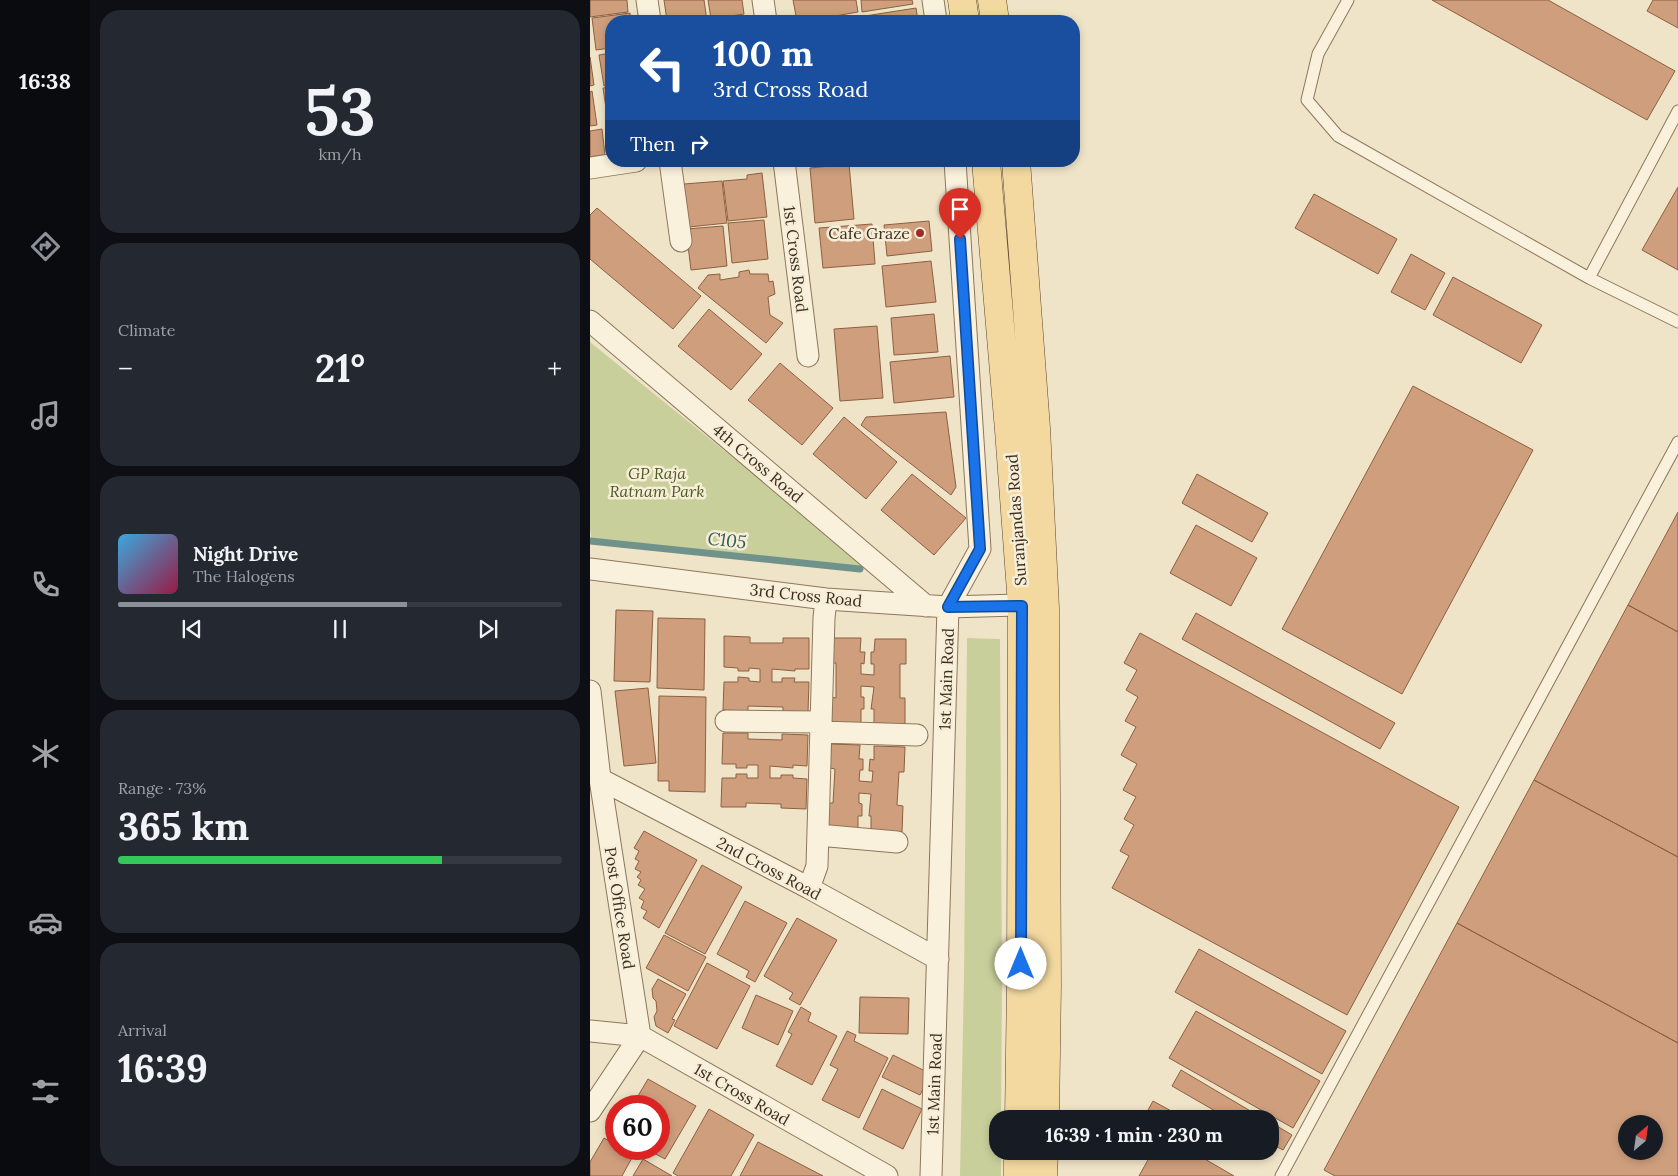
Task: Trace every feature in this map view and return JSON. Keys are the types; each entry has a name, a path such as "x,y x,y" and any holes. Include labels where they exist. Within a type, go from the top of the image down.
{"main road":[{"path":"962,0 964,15"},
{"path":"992,0 994,15"},
{"name":"Suranjandas Road","path":"987,167 1022,606 1019,1110"},
{"name":"Suranjandas Road","path":"1016,167 1036,428 1045,608 1047,985 1044,1110"},
{"path":"1018,1160 1018,1176"},
{"path":"1044,1160 1044,1176"}],"street":[{"path":"648,0 649,15"},
{"path":"763,0 765,15"},
{"path":"934,0 935,15"},
{"path":"590,168 605,166"},
{"path":"671,167 681,241"},
{"name":"1st Cross Road","path":"785,167 808,356"},
{"name":"1st Main Road","path":"931,1176 948,607 980,549 955,167"},
{"name":"4th Cross Road","path":"590,321 926,606"},
{"name":"3rd Cross Road","path":"590,569 826,599 948,607 1022,606"},
{"path":"809,888 817,866 826,599"},
{"name":"Post Office Road","path":"590,691 600,780 640,1036"},
{"path":"726,721 918,735"},
{"name":"2nd Cross Road","path":"600,780 809,888 938,959"},
{"path":"818,835 896,842"},
{"name":"1st Cross Road","path":"590,1031 640,1036 887,1176"},
{"path":"590,1111 640,1036"}],"lane":[{"path":"1348,0 1318,54 1307,100 1338,136 1589,278 1678,322"},
{"path":"1589,278 1678,111"},
{"path":"1281,1176 1678,442"}],"green space":[{"name":"GP Raja Ratnam Park","path":"590,342 868,567 737,559 592,543 590,529"},
{"path":"967,638 1000,639 1001,1110 989,1110 989,1160 1001,1160 1001,1176 960,1176"}],"building":[{"path":"590,0 627,0 628,12 590,17"},
{"path":"664,0 704,0 706,15 666,15"},
{"path":"708,0 742,0 744,14 710,15"},
{"path":"793,0 856,0 858,12 841,15 796,15"},
{"path":"861,0 912,0 913,4 862,12"},
{"path":"1432,0 1548,0 1675,71 1647,120"},
{"path":"1653,0 1678,0 1678,28 1647,11"},
{"path":"916,8 917,15 871,15"},
{"path":"605,16 605,49 596,50 592,18"},
{"path":"605,54 605,86 604,86 599,55"},
{"path":"590,57 594,85 590,86"},
{"path":"592,91 597,125 590,126 590,92"},
{"path":"602,129 605,155 590,157 590,131"},
{"path":"849,167 854,219 815,223 810,168"},
{"path":"762,173 767,217 728,221 723,181 747,179 747,175"},
{"path":"722,181 727,223 689,227 684,184"},
{"path":"1678,187 1678,270 1642,250"},
{"path":"1314,194 1397,239 1378,274 1295,228"},
{"path":"597,208 701,296 673,329 590,259 590,215"},
{"path":"764,220 768,259 732,263 728,223"},
{"path":"929,221 932,251 887,256 884,225"},
{"path":"872,224 875,264 823,268 819,228"},
{"path":"723,226 727,266 691,270 686,229"},
{"path":"1411,254 1445,273 1425,310 1391,292"},
{"path":"931,261 936,302 886,307 882,266"},
{"path":"749,270 750,274 768,274 769,282 773,281 775,294 768,297 770,315 783,323 766,343 698,288 708,275 720,274 720,280 739,277 739,272"},
{"path":"1453,277 1542,325 1521,363 1433,315"},
{"path":"709,309 762,354 731,390 678,346"},
{"path":"934,314 938,352 894,355 891,318"},
{"path":"877,326 883,398 840,401 834,329"},
{"path":"950,356 954,397 894,403 890,362"},
{"path":"780,363 833,408 802,445 748,400"},
{"path":"1413,386 1533,450 1402,694 1282,629"},
{"path":"946,412 956,487 951,495 861,425 866,417"},
{"path":"844,417 897,462 866,499 813,454"},
{"path":"912,474 966,518 934,555 881,510"},
{"path":"1197,474 1268,513 1252,542 1182,503"},
{"path":"1678,512 1678,632 1628,605"},
{"path":"1196,525 1257,558 1231,606 1170,573"},
{"path":"1628,605 1678,632 1678,857 1534,780"},
{"path":"616,610 653,611 650,682 614,681"},
{"path":"1196,613 1395,723 1380,749 1182,639"},
{"path":"658,618 705,619 704,690 657,688"},
{"path":"1140,633 1459,807 1347,1015 1112,888 1129,856 1120,851 1134,825 1124,819 1136,797 1123,790 1137,764 1121,755 1136,727 1125,721 1138,697 1126,690 1137,670 1124,663"},
{"path":"724,636 750,637 750,643 783,643 783,638 809,638 809,669 795,669 795,671 772,669 772,682 782,682 782,678 795,678 794,682 809,682 808,712 783,712 783,707 748,706 748,711 723,710 724,682 738,682 738,677 760,682 760,669 749,668 749,671 738,671 738,668 724,667"},
{"path":"832,638 861,638 860,652 865,652 864,664 861,663 861,674 874,675 874,664 871,664 871,652 874,652 875,639 906,639 906,664 900,664 900,698 905,698 905,724 874,723 874,709 871,709 874,687 861,686 861,697 864,697 864,709 861,709 861,723 830,722 831,697 836,698 836,663 831,663"},
{"path":"648,688 656,763 624,766 615,691"},
{"path":"659,696 706,697 705,792 669,791 669,781 658,781"},
{"path":"723,733 748,733 748,739 782,740 782,734 808,735 807,766 793,765 793,768 770,766 770,778 781,778 781,775 793,775 793,778 807,779 806,809 781,808 781,804 746,803 746,807 721,807 722,778 736,778 736,774 747,774 747,778 758,778 758,765 736,768 736,764 722,764"},
{"path":"831,744 860,745 859,759 863,759 863,770 860,770 859,781 872,782 873,771 869,771 870,759 874,760 874,746 905,747 904,772 899,772 897,805 903,806 902,832 871,830 871,816 869,816 871,794 859,793 859,803 862,804 862,816 858,816 858,830 828,828 829,803 833,803 835,769 830,768"},
{"path":"1534,780 1678,857 1678,1043 1457,923"},
{"path":"644,831 697,860 659,928 643,918 647,911 641,908 644,901 639,898 645,889 638,885 641,880 637,877 641,872 635,869 639,861 635,859 639,851 634,848"},
{"path":"702,865 742,887 705,954 665,933"},
{"path":"745,901 787,923 755,982 746,977 749,971 717,954"},
{"path":"797,918 837,940 800,1005 789,999 793,993 764,976"},
{"path":"1457,923 1678,1043 1678,1176 1335,1176 1324,1170"},
{"path":"664,935 706,957 688,991 646,968"},
{"path":"1199,949 1346,1031 1322,1074 1175,992"},
{"path":"707,963 750,986 717,1049 674,1026"},
{"path":"658,979 686,994 672,1019 675,1020 668,1033 656,1026 654,1017 657,1011 652,989"},
{"path":"756,995 793,1011 778,1045 742,1028"},
{"path":"860,997 909,998 908,1034 859,1033"},
{"path":"801,1007 811,1013 808,1021 837,1036 812,1085 776,1066 792,1034 788,1032"},
{"path":"1196,1011 1320,1081 1293,1128 1279,1120 1279,1110 1261,1110 1169,1058"},
{"path":"847,1031 856,1035 854,1041 888,1058 859,1118 822,1100 838,1069 830,1065"},
{"path":"893,1055 931,1074 920,1095 882,1077"},
{"path":"1181,1070 1249,1110 1213,1110 1172,1086"},
{"path":"648,1079 696,1106 670,1150 670,1095 639,1095"},
{"path":"882,1089 922,1109 903,1149 863,1129"},
{"path":"1153,1101 1170,1110 1148,1110"},
{"path":"709,1109 754,1135 731,1176 678,1176 673,1173"},
{"path":"1279,1127 1292,1135 1283,1150 1279,1148"},
{"path":"604,1138 605,1160 631,1160 622,1176 590,1176 590,1162"},
{"path":"758,1142 823,1176 740,1176"},
{"path":"642,1160 645,1160 672,1176 633,1176"},
{"path":"1148,1160 1206,1160 1234,1176 1139,1176"}],"waterway":[{"name":"C105","path":"590,541 860,569"}],"place":[{"name":"Cafe Graze","path":"920,233"}],"route":[{"path":"960,239 980,549 948,607 1022,606 1021,964"}]}
